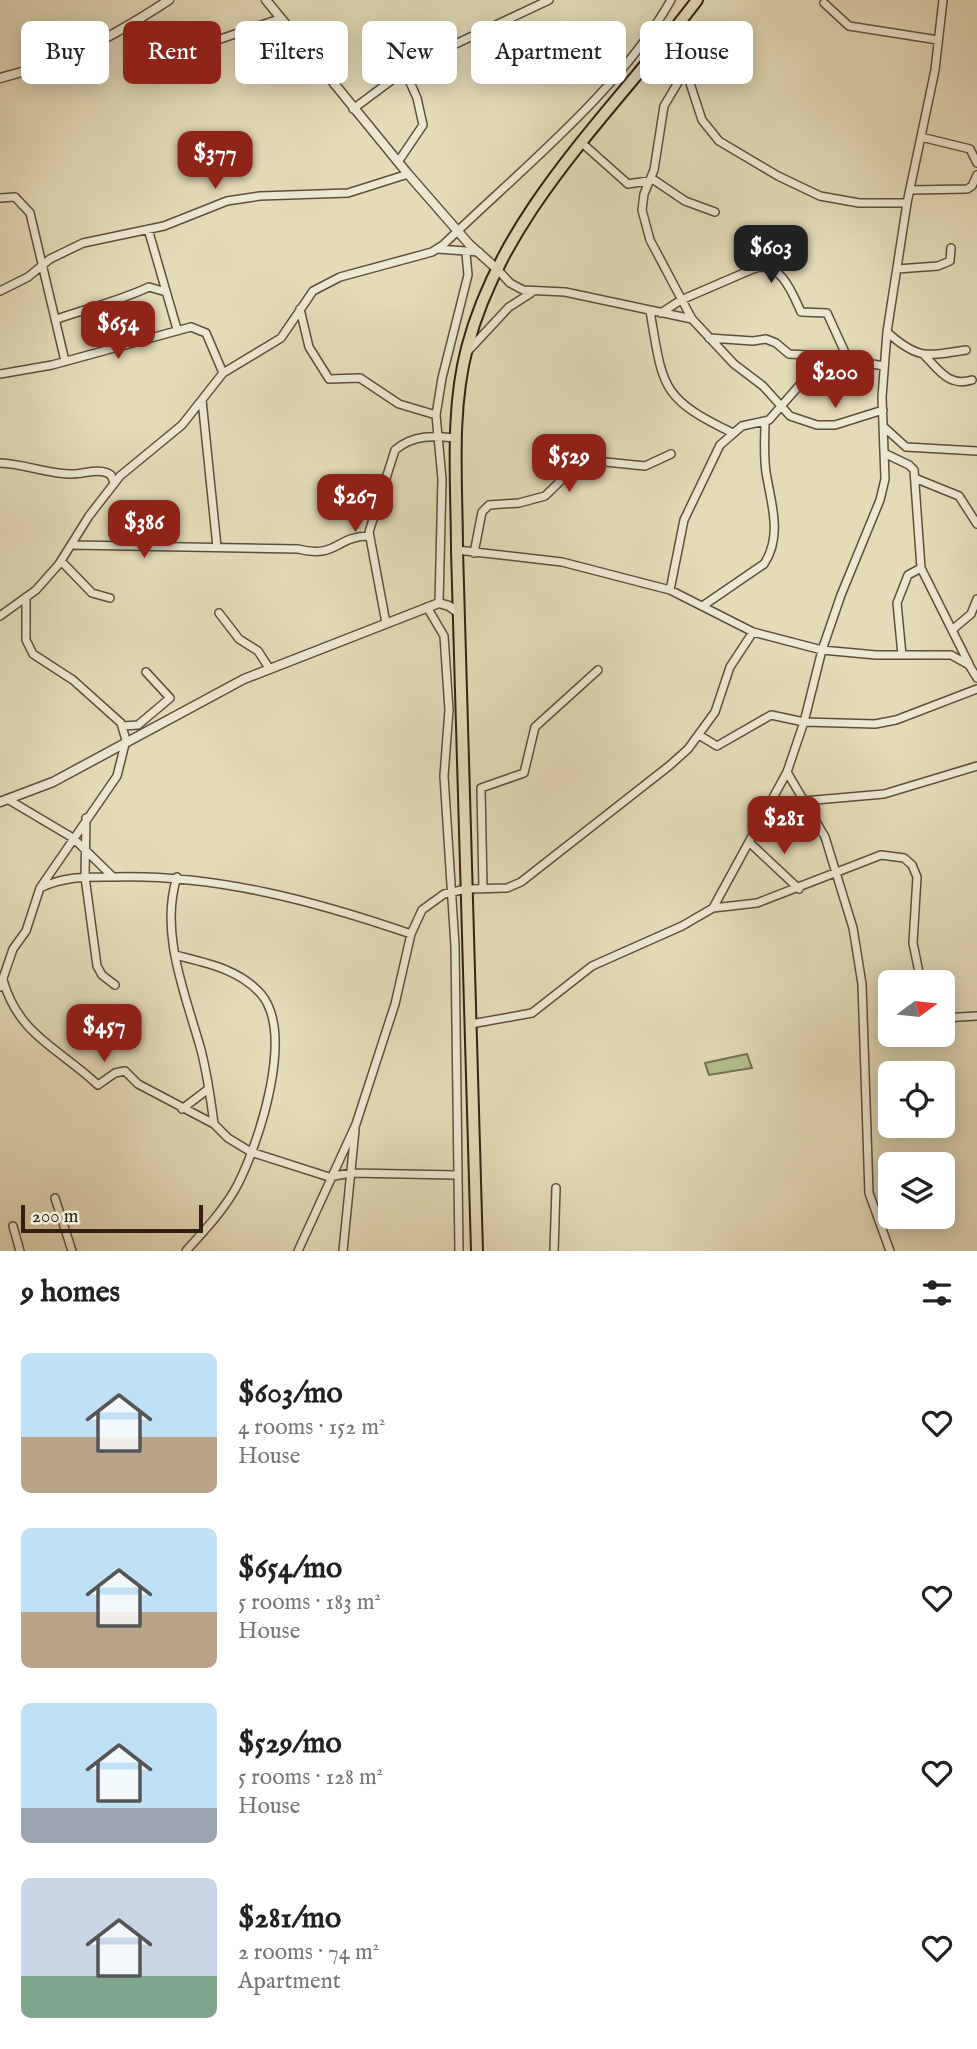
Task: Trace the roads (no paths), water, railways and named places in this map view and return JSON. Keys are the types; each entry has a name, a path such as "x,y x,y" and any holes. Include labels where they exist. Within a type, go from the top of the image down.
{"main road":[{"path":"682,21 697,0"},
{"path":"477,1251 457,550 456,438 466,353 480,308 497,269 529,210 640,73"}],"street":[{"path":"0,78 74,56 169,0"},
{"path":"266,0 408,174 458,230 516,288 531,292 555,291 692,319"},
{"path":"457,43 549,0"},
{"path":"713,908 787,772 804,722 822,650 880,500 886,454 883,410 887,332 943,0"},
{"path":"0,616 26,597 61,561 114,483 152,447 182,425 223,373 281,338 308,296 332,279 437,248 582,110 645,40 669,1"},
{"path":"824,3 849,26 938,40"},
{"path":"221,39 279,19"},
{"path":"353,108 387,84"},
{"path":"398,162 423,125 411,84"},
{"path":"677,84 664,106 650,181 642,201 646,230 692,319 734,364 763,386 790,416 817,425 835,425 883,410"},
{"path":"691,84 705,125 719,141 800,188 820,196 859,204 907,203"},
{"path":"921,137 970,149 977,163"},
{"path":"582,143 628,184 650,181 685,201 715,212"},
{"path":"0,291 83,243 188,219 240,198 348,193 408,174"},
{"path":"909,190 967,189 977,175"},
{"path":"0,198 10,196 26,206 44,264 65,361"},
{"path":"148,229 177,330"},
{"path":"437,248 466,253 479,252"},
{"path":"897,270 943,265 950,261 951,248"},
{"path":"439,603 442,479 436,415 442,378 468,275 466,253"},
{"path":"661,313 681,300 760,267 771,268 786,282 801,312 827,313 848,359"},
{"path":"57,319 96,305 115,303 149,287 166,292"},
{"path":"466,353 509,307 531,292"},
{"path":"300,309 309,347 329,379 360,378 399,404 436,415"},
{"path":"650,311 665,384 691,413 733,433"},
{"path":"0,374 65,361 197,327 206,333 223,373"},
{"path":"887,332 906,349 925,356 950,380 960,384 972,380"},
{"path":"707,337 752,341 766,339 776,343 789,354 825,356 884,366"},
{"path":"925,356 966,350"},
{"path":"670,590 684,520 720,445 746,424 765,422 782,409 825,356"},
{"path":"202,399 217,547"},
{"path":"705,606 764,564 769,555 775,511 766,477 765,422"},
{"path":"884,428 906,447 977,451"},
{"path":"386,623 369,536 396,450 412,440 456,438"},
{"path":"474,553 482,512 489,505 538,499 554,489 579,463 586,460 645,466 671,454"},
{"path":"886,454 909,465 917,479 921,568 977,678"},
{"path":"0,463 22,463 68,474 104,471 111,475 114,483"},
{"path":"917,479 959,496 977,524"},
{"path":"73,545 217,547 322,553 331,551 350,537 369,536"},
{"path":"457,550 562,562 670,590 753,632 822,650 902,655 945,654 969,664"},
{"path":"61,561 92,593 110,598"},
{"path":"902,655 897,603 908,575 921,568"},
{"path":"26,597 26,640 33,654 73,680 124,726 126,740 117,776 40,888 26,931 13,949 1,979 12,1008 23,1023 98,1085 115,1073 125,1071 138,1084 214,1124 228,1138 251,1152 330,1177 351,1173 456,1175"},
{"path":"952,630 971,614 977,599"},
{"path":"5,801 53,782 211,694 269,668 439,603 459,613"},
{"path":"427,607 444,636 450,721 444,776 452,894 459,1251"},
{"path":"219,612 239,639 258,652 269,668"},
{"path":"298,1251 356,1124 395,1004 411,934 428,903 466,890 513,886 552,860 679,758 715,712 730,667 753,632"},
{"path":"483,889 481,788 524,773 535,727 598,670"},
{"path":"124,726 138,725 170,698 146,673"},
{"path":"699,735 717,746 769,715 804,722 886,722 977,688"},
{"path":"804,801 884,794 977,766"},
{"path":"787,772 825,837 853,928 862,984 869,1194 890,1251"},
{"path":"5,801 73,838 100,867 114,877"},
{"path":"86,818 85,877 97,966 102,975 115,985"},
{"path":"750,843 799,890"},
{"path":"471,1024 531,1013 592,966 682,926 713,908 745,907 799,890 881,855 894,855 912,865 917,888 914,953 918,970"},
{"path":"40,888 71,877 177,877 336,908 411,934"},
{"path":"177,877 172,903 175,955 203,1060 214,1124"},
{"path":"175,955 222,968 242,978 259,992 271,1013 274,1068 271,1087 251,1152 237,1186 186,1251"},
{"path":"956,1017 977,1016"},
{"path":"182,1109 207,1090"},
{"path":"343,1251 356,1124"},
{"path":"554,1251 555,1188"},
{"path":"55,1198 72,1251"},
{"path":"13,1226 20,1251"}]}
